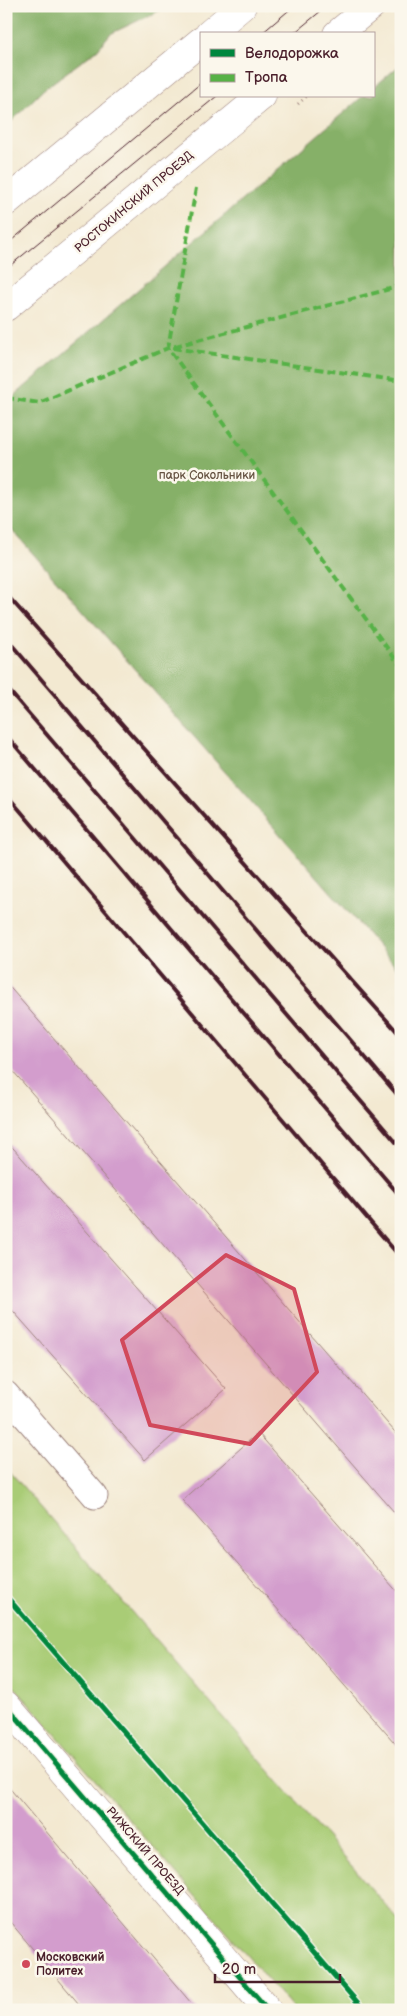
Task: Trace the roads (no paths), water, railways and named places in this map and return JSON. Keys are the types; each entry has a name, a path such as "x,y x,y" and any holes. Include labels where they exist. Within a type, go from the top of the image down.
{"main road":[{"path":"211,32 242,6"},
{"path":"339,32 371,6"},
{"path":"6,202 200,42"},
{"name":"РОСТОКИНСКИЙ ПРОЕЗД","path":"6,307 260,98"},
{"name":"РИЖСКИЙ ПРОЕЗД","path":"6,1705 268,2010"}],"lane":[{"path":"6,1394 95,1496"}],"tram line":[{"path":"263,32 294,6"},
{"path":"295,32 327,6"},
{"path":"6,245 200,84"},
{"path":"6,269 215,98"}],"railway":[{"path":"6,594 401,1036"},
{"path":"6,638 401,1099"},
{"path":"6,687 401,1148"},
{"path":"6,735 401,1197"},
{"path":"6,794 401,1258"}],"place":[{"name":"Московский Политех","path":"26,1964"}],"park label":[{"name":"парк Сокольники","path":"207,475"}]}
